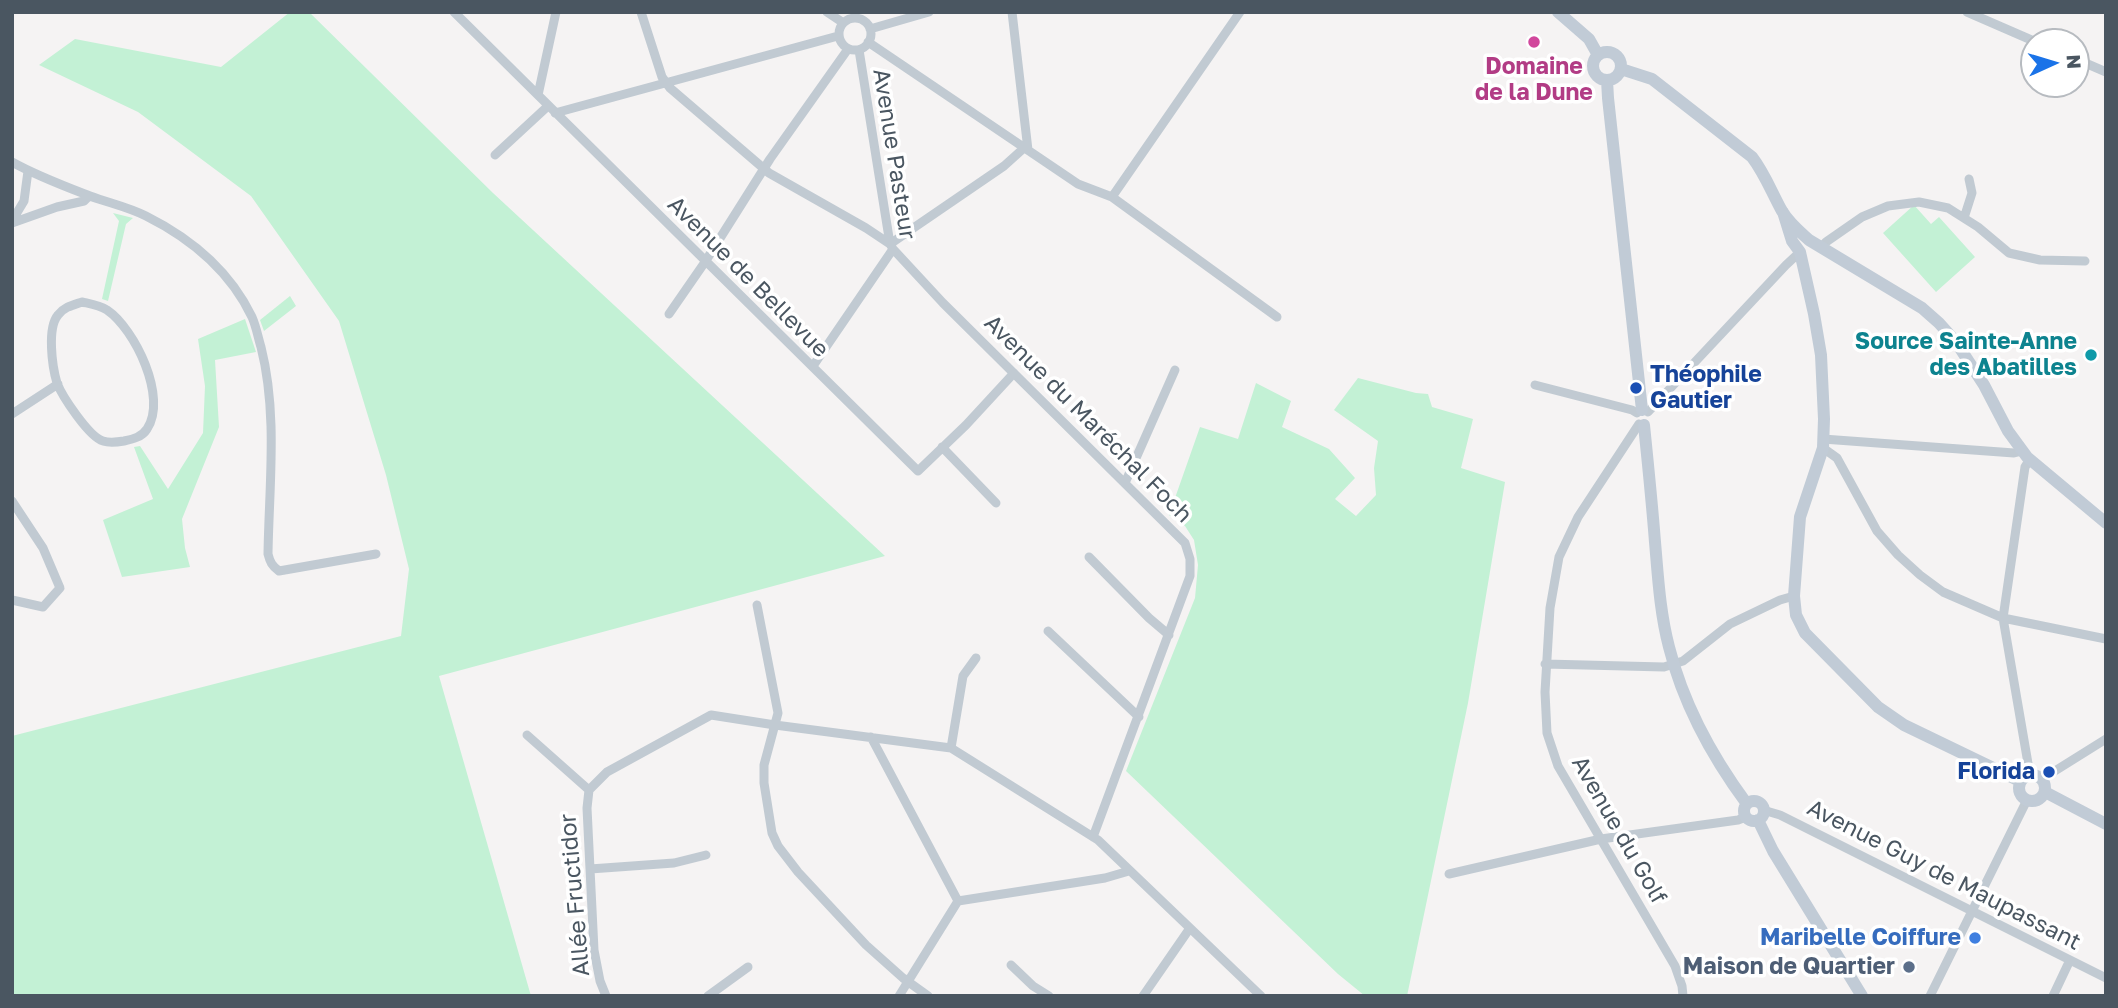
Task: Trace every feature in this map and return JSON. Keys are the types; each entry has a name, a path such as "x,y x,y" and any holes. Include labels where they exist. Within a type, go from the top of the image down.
{"main road":[{"path":"1559,12 1589,39 1598,55"},
{"path":"1609,52 1616,55 1621,69 1616,77 1607,80 1599,78 1594,71 1594,62 1598,55 1609,52"},
{"path":"1621,69 1653,79 1752,157 1783,212 1792,241 1800,252 1821,355 1823,444 1800,517 1794,596 1797,615 1805,633 1878,707 1904,725 2034,782 2106,824"},
{"path":"1607,80 1661,609 1673,664 1690,707 1716,756 1754,813 1773,851 1862,996"},
{"path":"1783,212 1809,240 1922,308 1939,323 1956,342 1984,385 2008,431 2026,455 2106,523"},
{"path":"1800,252 1809,240"},
{"path":"2034,782 2039,800 2027,800 2019,793 2034,782"}],"street":[{"name":"Avenue de Bellevue","path":"454,12 918,471 1014,373"},
{"path":"538,95 556,12"},
{"path":"641,12 662,78 666,83"},
{"path":"827,12 842,22"},
{"path":"870,29 929,12"},
{"path":"1012,12 1026,149"},
{"path":"1111,197 1240,12"},
{"path":"1967,12 2020,35"},
{"path":"851,15 865,16 870,29 869,42 859,50 848,49 841,44 838,36 842,22 851,15"},
{"path":"495,155 551,109 666,83 838,36"},
{"path":"869,42 1078,184 1111,197 1277,317"},
{"path":"669,314 848,49"},
{"name":"Avenue Pasteur","path":"813,366 891,246 859,50"},
{"name":"Avenue du Maréchal Foch","path":"666,83 764,170 866,228 891,246 1185,543 1190,559 1190,576 1093,837"},
{"path":"891,246 943,206 1026,149"},
{"path":"12,162 28,171 142,214 183,237 233,284 253,319 266,368 271,417 270,563 278,571 376,554"},
{"path":"12,222 24,201 28,171"},
{"path":"1964,218 1972,193 1969,178"},
{"path":"12,222 84,201 89,195"},
{"path":"1821,248 1862,218 1888,206 1919,202 1948,208 2009,253 2040,260 2085,261"},
{"name":"Avenue du Golf","path":"1683,996 1675,966 1558,766 1547,733 1545,664 1550,608 1559,557 1578,517 1642,417 1800,252"},
{"path":"82,303 105,308 125,327 147,366 153,417 146,431 136,439 102,441 91,433 58,384 53,358 53,324 64,309 82,303"},
{"path":"1125,483 1175,370"},
{"path":"12,414 58,384"},
{"path":"1535,385 1632,410 1642,417"},
{"path":"1626,444 1634,443 1646,450"},
{"path":"1823,444 2026,455 2003,618 2034,782 2106,739"},
{"path":"1823,444 1837,458 1877,531 1898,555 1943,592 2003,618 2106,639"},
{"path":"942,447 996,503"},
{"path":"12,501 43,548 60,589 43,607 12,600"},
{"path":"1090,557 1169,635"},
{"path":"1545,664 1664,667 1683,661 1730,624 1794,596"},
{"path":"757,605 778,713 764,765 772,834 798,872 866,945 928,996"},
{"path":"1048,631 1139,717"},
{"path":"976,658 963,676 951,748 1093,837 1261,996"},
{"name":"Allée Fructidor","path":"607,996 600,981 594,950 587,808 589,790 607,772 711,715 775,726 951,748"},
{"path":"527,735 589,790"},
{"path":"871,737 958,901"},
{"path":"1930,996 2027,800"},
{"path":"1449,874 1601,839 1738,820 1754,813"},
{"name":"Avenue Guy de Maupassant","path":"1754,813 1780,815 2106,978"},
{"path":"590,869 674,863 706,855"},
{"path":"899,996 958,901 1105,878 1129,871"},
{"path":"1143,996 1190,928"},
{"path":"2053,996 2070,960"},
{"path":"1011,965 1033,986 1049,996"},
{"path":"708,996 748,967"}],"green space":[{"path":"290,12 309,12 493,193 885,556 439,676 531,996 12,996 12,736 401,636 409,569 386,475 339,321 251,196 138,112 39,65 75,39 221,67"},
{"path":"1914,205 1931,224 1939,217 1975,257 1936,292 1883,233"},
{"path":"113,213 133,218 126,224 108,301 102,299 119,221"},
{"path":"290,296 296,306 264,331 260,320"},
{"path":"245,319 256,352 215,360 219,427 182,519 190,567 122,577 103,520 153,499 134,447 140,446 168,489 203,433 205,386 198,339"},
{"path":"1358,378 1428,394 1432,407 1473,419 1461,468 1505,482 1468,703 1407,996 1365,996 1338,974 1126,771 1195,598 1198,565 1194,540 1185,526 1169,515 1200,427 1238,439 1256,383 1291,401 1282,427 1329,449 1355,478 1335,499 1356,516 1376,495 1374,468 1378,441 1334,410"}],"place":[{"name":"Domaine de la Dune","path":"1534,42"},
{"name":"Source Sainte-Anne des Abatilles","path":"2091,355"},
{"name":"Théophile Gautier","path":"1636,388"},
{"name":"Florida","path":"2049,772"},
{"name":"Maribelle Coiffure","path":"1975,938"},
{"name":"Maison de Quartier","path":"1909,967"}]}
